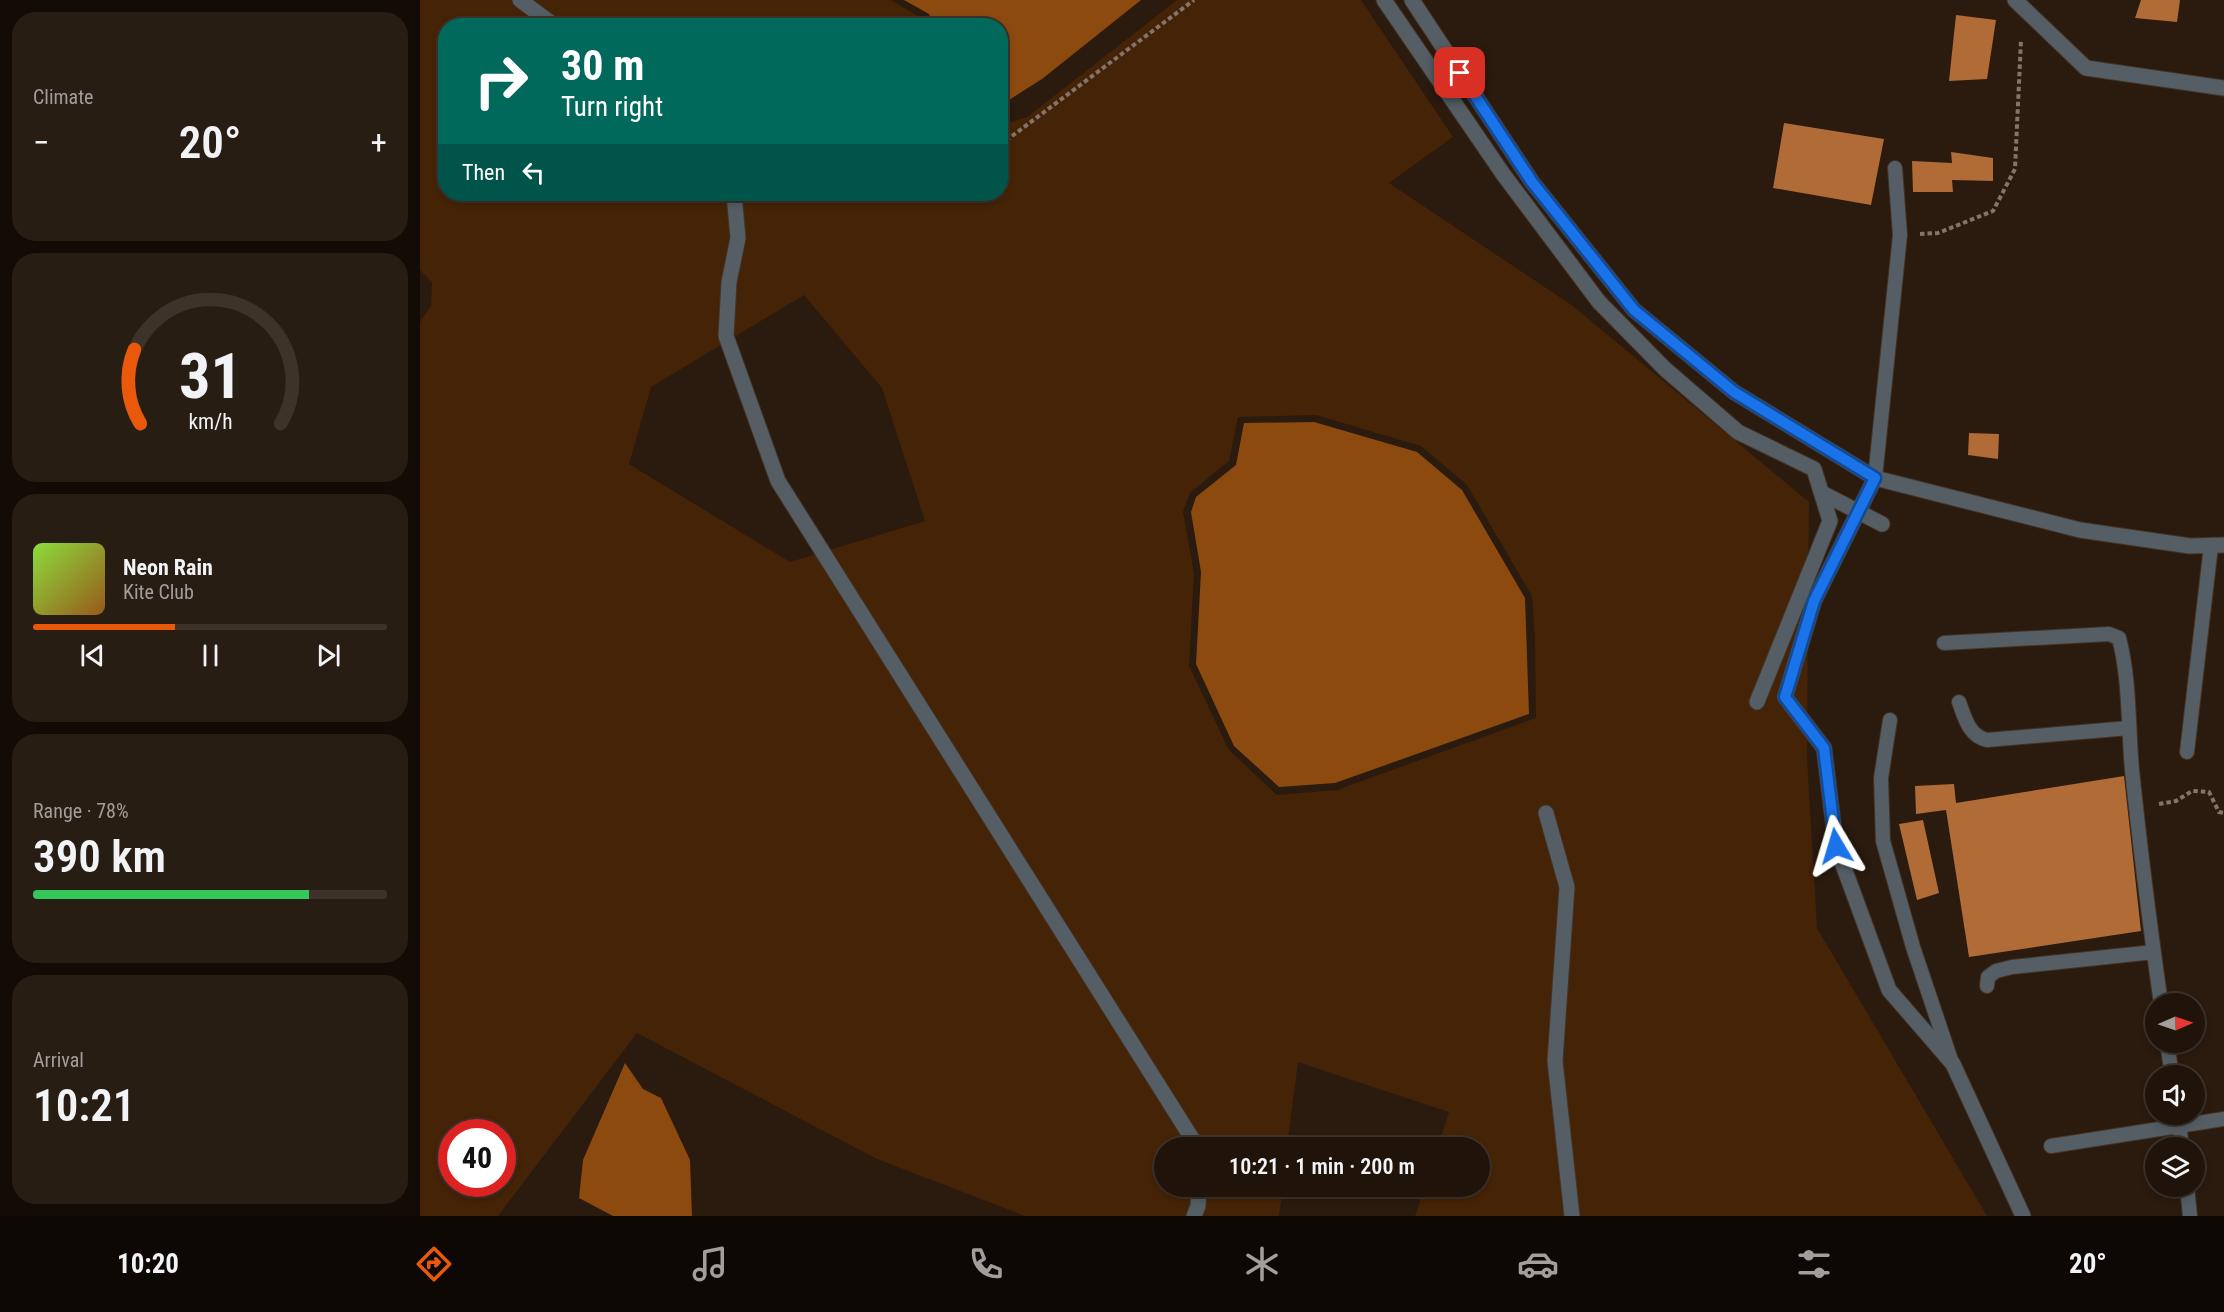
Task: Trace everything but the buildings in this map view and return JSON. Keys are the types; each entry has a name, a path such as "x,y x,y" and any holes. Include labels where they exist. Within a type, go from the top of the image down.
{"street":[{"path":"520,0 544,18"},
{"path":"1384,0 1503,174 1599,302 1665,369 1738,432 1814,469 1830,521 1757,702"},
{"path":"1412,0 1532,182 1634,310 1734,392 1875,478 2080,530 2190,546 2218,545"},
{"path":"2019,3 2086,68 2224,88"},
{"path":"735,201 738,238 729,282 726,336 778,482 1191,1137"},
{"path":"1875,478 1814,601 1785,697 1824,748 1836,846 1889,990 1953,1064 2024,1216"},
{"path":"1822,494 1882,524"},
{"path":"1546,813 1567,887 1555,1061 1572,1216"},
{"path":"1194,1216 1198,1197"}],"lane":[{"path":"1875,478 1900,235 1895,168"},
{"path":"2187,752 2218,545"},
{"path":"1944,643 2109,634 2119,638 2125,665 2137,813 2160,993"},
{"path":"1959,702 1977,738 1987,740 2129,728"},
{"path":"1890,720 1881,778 1883,841 1913,947 1953,1064"},
{"path":"1987,986 1988,977 1996,971 2012,967 2154,952"},
{"path":"2205,1119 2224,1119"},
{"path":"2051,1146 2154,1125"},
{"path":"2188,1197 2190,1216"}],"path":[{"path":"1008,139 1194,0"},
{"path":"1900,235 1938,233 1993,211 2015,169 2019,3"},
{"path":"2137,813 2164,802 2176,801 2192,791 2209,792 2219,812 2224,813"}],"shaded area":[{"path":"420,0 891,0 921,18 438,18 438,201 1008,201 1008,123 1027,117 1177,0 1361,0 1453,137 1389,183 1573,306 1809,502 1807,757 1817,928 1987,1216 1415,1216 1422,1197 1490,1197 1490,1137 1441,1137 1449,1112 1298,1062 1288,1137 1154,1137 1154,1197 1282,1197 1279,1216 1025,1216 877,1159 637,1033 516,1192 516,1119 438,1119 438,1197 512,1197 498,1216 420,1216 420,322 431,306 432,282 420,270","holes":["804,295 882,388 925,521 790,562 629,464 651,387","1316,415 1421,446 1467,485 1532,596 1536,718 1337,790 1277,795 1229,750 1189,666 1194,573 1183,512 1190,493 1229,461 1238,417"]},
{"path":"904,0 1141,0 1042,79 1008,101 1008,18 931,18 929,14"},
{"path":"1314,422 1417,452 1462,490 1525,598 1529,714 1335,783 1279,787 1234,746 1196,664 1201,572 1191,512 1196,497 1236,465 1244,423"},
{"path":"625,1063 643,1089 661,1098 690,1160 692,1216 613,1216 579,1198 583,1160"}],"route":[{"path":"1460,73 1532,182 1634,310 1734,392 1875,478 1814,601 1785,697 1824,748 1836,846"}]}
